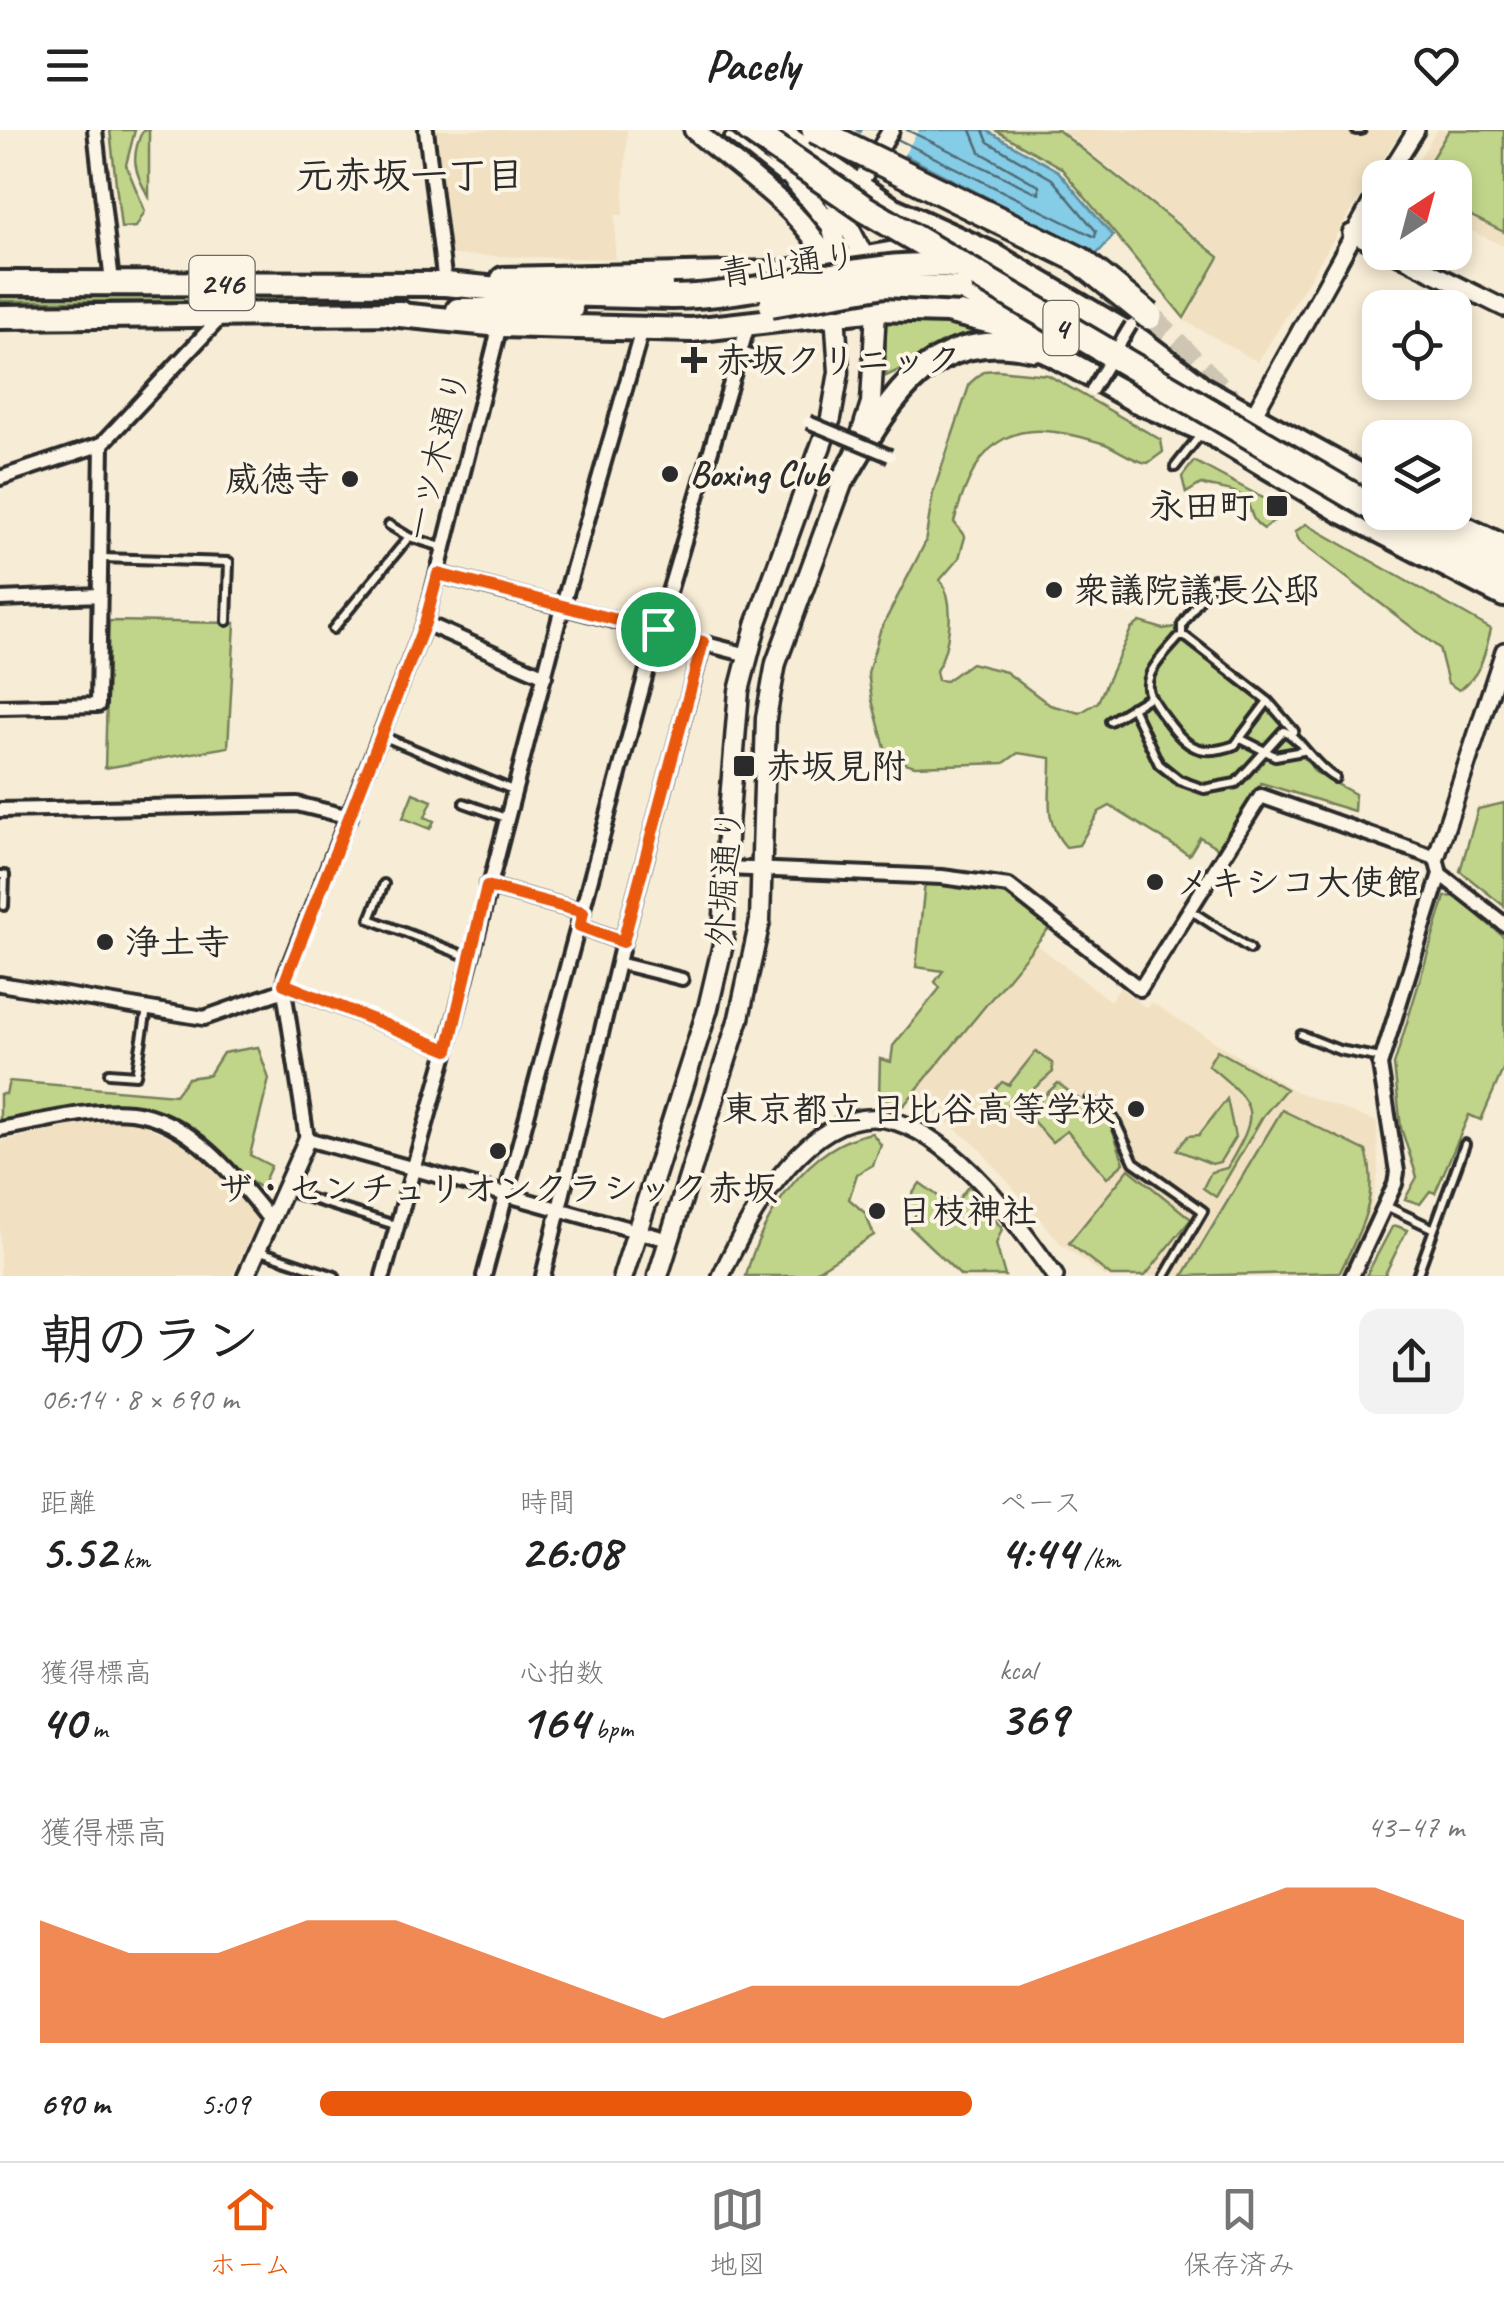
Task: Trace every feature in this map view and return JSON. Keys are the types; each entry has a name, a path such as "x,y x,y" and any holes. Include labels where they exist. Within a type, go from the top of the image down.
{"highway":[{"path":"774,130 892,209 993,255 1140,341 1198,385"},
{"name":"4","path":"816,130 1080,260 1140,320"},
{"name":"4","path":"743,132 881,219 1362,501"},
{"path":"445,284 542,276 699,278 780,273 829,256 864,257 941,245 993,255"},
{"name":"青山通り","path":"0,316 390,314 672,304 912,266 962,278 1002,281 1132,356 1198,385 1362,477"},
{"name":"青山通り","path":"962,278 1145,387 1204,430 1342,511 1503,590"},
{"name":"青山通り","path":"0,283 445,284 672,304"},
{"path":"390,314 500,326 642,330 748,325 876,309 960,313 996,323 1137,401 1204,430"},
{"path":"845,476 891,400 934,361 979,346 1004,344 1057,354"},
{"name":"4","path":"1408,530 1503,590"},
{"path":"1468,530 1504,547"}],"main road":[{"path":"694,130 829,256"},
{"path":"774,130 826,184 843,208 864,257"},
{"path":"743,132 815,201 832,225 829,256"},
{"name":"外堀通り","path":"658,1276 739,1018 760,921 766,718 771,683 789,619 872,404 876,309"},
{"name":"外堀通り","path":"623,1276 712,992 723,944 739,691 748,655 832,418 838,372 835,312"}],"street":[{"path":"94,130 112,282"},
{"path":"426,130 445,284"},
{"path":"829,256 832,225 891,130"},
{"path":"1397,160 1416,130"},
{"path":"1252,416 1362,217"},
{"path":"1352,233 1362,238"},
{"path":"1427,270 1504,308"},
{"path":"0,478 102,444 222,316"},
{"path":"1092,390 1140,320"},
{"path":"484,1276 658,629 748,325"},
{"name":"一ツ木通り","path":"284,987 425,623 500,326"},
{"path":"383,1276 448,1050 562,604 642,330"},
{"path":"745,354 758,358"},
{"path":"808,422 890,456"},
{"path":"0,707 98,705 102,444"},
{"path":"438,574 748,655"},
{"path":"0,600 100,595"},
{"path":"425,623 545,676"},
{"path":"543,1276 623,942 703,642"},
{"path":"1352,1276 1397,1172 1381,1088 1382,1058 1477,722 1504,651"},
{"path":"726,868 942,877 1009,886 1140,990 1261,796 1438,866 1504,924"},
{"path":"0,810 297,804 350,817"},
{"path":"487,886 581,919 623,942"},
{"path":"618,963 682,979"},
{"path":"0,984 204,1018 284,987 448,1050"},
{"path":"246,1276 307,1138 284,987"},
{"path":"0,1129 119,1111 154,1118 221,1162 270,1220"},
{"path":"721,1276 755,1207 784,1172 834,1130 865,1118 898,1122 953,1158 1002,1206 1055,1276"},
{"path":"307,1138 669,1240"}],"lane":[{"path":"1176,467 1204,430"},
{"path":"389,525 409,537 444,548"},
{"path":"333,629 409,537"},
{"path":"102,558 229,562 227,620"},
{"path":"1214,579 1185,619 1182,636 1150,674 1148,698 1171,731 1188,744 1217,750 1241,739 1268,701"},
{"path":"1191,584 1204,593"},
{"path":"1174,613 1185,619"},
{"path":"1182,636 1268,701 1312,763 1335,778"},
{"path":"1110,722 1148,698"},
{"path":"1132,707 1158,764 1179,780 1204,789 1236,782 1283,731 1293,732"},
{"path":"1293,732 1300,722"},
{"path":"382,736 515,791"},
{"path":"1241,739 1251,748 1265,748 1275,756 1303,750"},
{"path":"464,804 507,818"},
{"path":"0,876 6,876 4,906"},
{"path":"384,884 370,919 470,961"},
{"path":"1190,910 1250,949"},
{"path":"110,1073 136,1074 148,1008"},
{"path":"1301,1034 1339,1050 1382,1058"},
{"path":"1090,1100 1114,1118 1134,1162 1203,1211 1165,1276"},
{"path":"1416,1276 1465,1144"},
{"path":"285,1191 399,1226"},
{"path":"1385,1206 1434,1229"},
{"path":"257,1250 335,1276"}],"shaded area":[{"path":"432,130 627,130 623,215 615,215 615,259 450,255"},
{"path":"1062,130 1401,130 1383,160 1362,160 1362,193 1258,362 1185,321 1221,256"},
{"path":"1437,130 1504,130 1504,246 1472,231 1472,160 1418,160"},
{"name":"東京都立 日比谷高等学校","path":"1036,944 1110,1001 1120,988 1147,1008 1152,1003 1295,1091 1377,1122 1378,1174 1368,1221 1342,1276 1104,1276 1061,1244 976,1145 912,1096"},
{"path":"105,1118 137,1122 183,1143 224,1174 260,1217 232,1276 0,1276 0,1142"}],"green space":[{"path":"110,130 135,130 126,165 145,211 136,227 121,228"},
{"path":"143,130 149,130 149,197 136,164 136,148"},
{"path":"995,130 1058,130 1219,257 1184,318 1061,168"},
{"path":"1449,130 1504,130 1504,232 1472,216 1472,160 1431,160"},
{"path":"0,297 319,297 320,301 0,301"},
{"path":"939,318 984,331 886,376 885,321"},
{"path":"984,371 1048,375 1161,440 1163,452 1148,463 1105,444 1047,431 1006,438 989,450 964,491 954,522 965,537 959,558 940,580 950,613 947,639 936,671 938,680 946,681 971,663 1006,672 1050,705 1080,713 1098,702 1131,629 1140,622 1163,629 1176,627 1177,635 1147,670 1144,691 1168,731 1204,751 1236,748 1270,707 1315,772 1355,794 1354,811 1261,783 1219,849 1200,837 1189,855 1110,806 1099,812 1079,845 1066,847 1051,815 1051,758 1018,753 1004,763 915,766 897,761 885,748 868,673 880,631 925,543 933,493 970,383"},
{"path":"1194,461 1276,505 1282,514 1264,529 1239,494 1201,484 1186,493 1182,477"},
{"path":"1306,524 1491,629 1472,678 1459,690 1448,683 1439,648 1300,542 1295,532"},
{"path":"109,621 235,623 228,747 105,768"},
{"path":"1185,640 1263,700 1252,724 1232,741 1206,748 1194,745 1182,737 1152,697 1152,676 1179,641"},
{"path":"413,793 432,801 425,817 434,821 430,829 403,818"},
{"path":"1504,803 1504,906 1460,871 1478,809"},
{"path":"925,882 1004,891 1050,927 904,1105 879,1098 880,1059 891,1062 893,1046 940,988 935,982 943,971 916,967"},
{"path":"1455,896 1504,937 1504,1067 1481,1120 1469,1115 1435,1193 1430,1191 1420,1204 1405,1199 1417,1177 1401,1128 1394,1065 1445,897"},
{"path":"258,1047 269,1079 250,1155 271,1166 261,1188 159,1124 106,1115 0,1137 0,1094 6,1094 9,1081 175,1095 188,1078 209,1075 223,1053"},
{"path":"1217,1050 1286,1089 1263,1116 1216,1197 1203,1188 1211,1172 1227,1168 1249,1121 1245,1101 1208,1065"},
{"path":"1036,1051 1052,1063 1053,1072 1022,1099 999,1110 987,1099 1002,1082 1009,1085"},
{"path":"1058,1083 1110,1123 1124,1163 1107,1178 1067,1131 1052,1142 1026,1113"},
{"path":"1227,1099 1235,1137 1220,1162 1212,1164 1177,1150 1188,1136 1199,1135"},
{"path":"1282,1110 1366,1151 1371,1183 1366,1213 1340,1272 1183,1276"},
{"path":"872,1133 881,1145 873,1165 857,1174 849,1199 865,1213 874,1235 809,1276 746,1276 763,1230 791,1186 827,1152"},
{"path":"1129,1169 1191,1219 1145,1276 1111,1276 1069,1243"},
{"path":"920,1183 953,1207 969,1185 1002,1229 996,1244 1005,1276 961,1276 908,1225 917,1213 906,1203"},
{"path":"1392,1227 1407,1230 1384,1276 1366,1276"}],"water":[{"path":"856,130 986,130 1058,171 1113,236 1097,254"}],"pier":[{"path":"863,130 919,130 902,158 859,137"}],"tunnel":[{"path":"1149,316 1236,406"}],"place":[{"name":"赤坂クリニック","path":"694,360"},
{"name":"Boxing Club","path":"670,474"},
{"name":"威徳寺","path":"350,479"},
{"name":"永田町","path":"1277,506"},
{"name":"衆議院議長公邸","path":"1054,590"},
{"name":"赤坂見附","path":"744,766"},
{"name":"メキシコ大使館","path":"1155,882"},
{"name":"浄土寺","path":"105,942"},
{"name":"東京都立 日比谷高等学校","path":"1136,1109"},
{"name":"ザ・センチュリオンクラシック赤坂","path":"498,1151"},
{"name":"日枝神社","path":"877,1211"}],"district":[{"name":"元赤坂一丁目","path":"410,175"}],"route":[{"path":"438,574 658,629 703,642 623,942 580,926 583,912 487,886 448,1050 284,984 395,703 425,623 438,574"}]}
